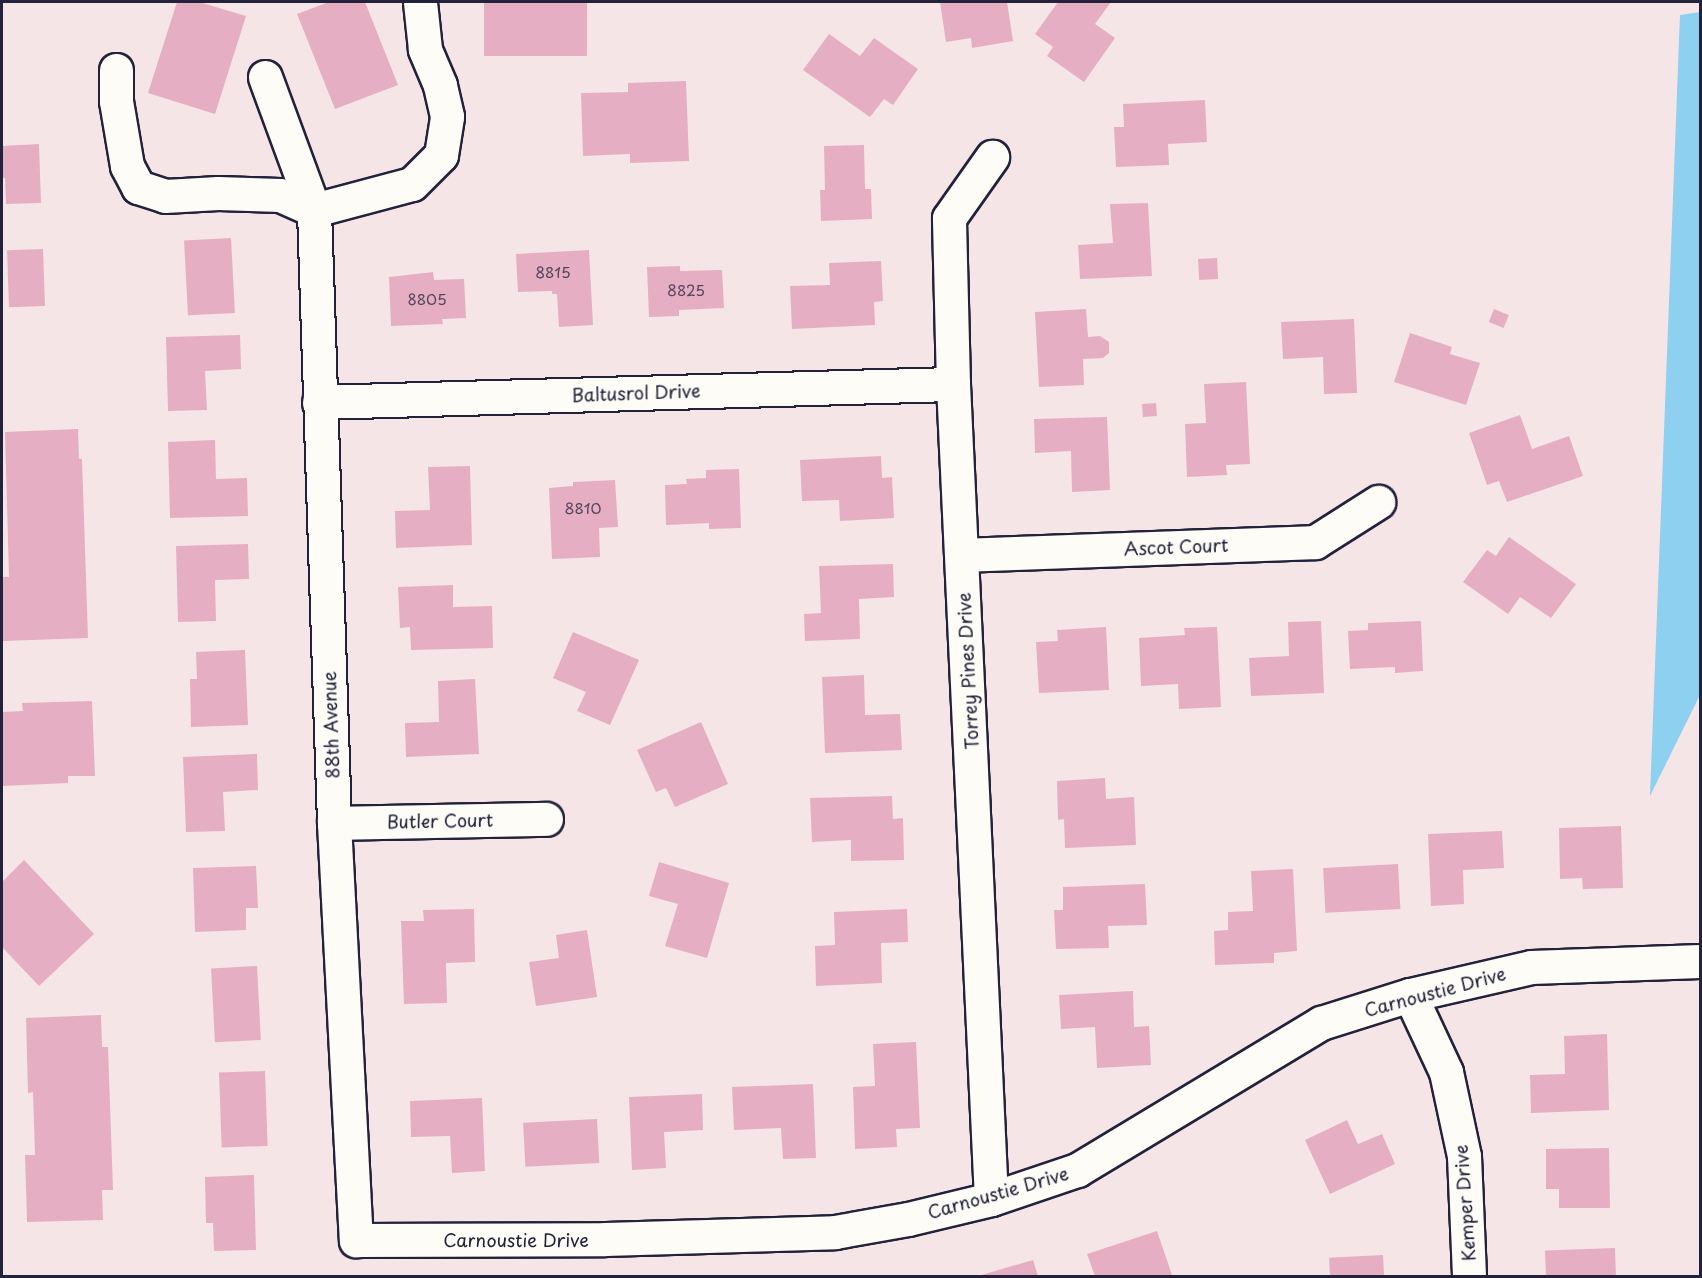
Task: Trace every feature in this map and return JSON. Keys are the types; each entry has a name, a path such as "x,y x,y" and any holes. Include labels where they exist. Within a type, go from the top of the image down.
{"street":[{"path":"116,70 116,101 127,166 138,187 165,196 218,193 280,195 314,210 412,184 441,155 447,116 440,85 425,49 420,2"},
{"name":"88th Avenue","path":"265,77 314,210 334,823 356,1240"},
{"name":"Torrey Pines Drive","path":"991,1199 963,555 953,384 949,218 992,157"},
{"name":"Baltusrol Drive","path":"319,402 953,384"},
{"name":"Ascot Court","path":"963,555 1316,542 1378,502"},
{"name":"Butler Court","path":"334,823 546,819"},
{"name":"Carnoustie Drive","path":"356,1240 605,1239 835,1232 908,1219 991,1199 1077,1170 1321,1023 1410,995 1532,967 1701,962"},
{"name":"Kemper Drive","path":"1410,995 1446,1072 1464,1156 1469,1276"}],"water":[{"path":"1700,12 1700,695 1650,796 1680,15"}],"building":[{"path":"177,2 199,2 246,16 215,114 148,93"},
{"path":"329,2 365,2 398,85 335,109 297,14"},
{"path":"484,2 587,2 587,56 484,56"},
{"path":"940,2 1007,2 1013,41 972,48 971,38 946,42"},
{"path":"1058,2 1111,2 1095,24 1115,38 1084,82 1047,56 1053,47 1035,34"},
{"path":"829,34 860,56 874,38 918,69 893,105 884,99 870,117 803,70"},
{"path":"686,81 689,161 630,163 630,154 583,156 581,93 628,92 628,83"},
{"path":"1205,100 1207,142 1168,144 1169,165 1116,167 1114,127 1124,127 1123,104"},
{"path":"39,144 41,203 6,204 5,178 2,178 2,146"},
{"path":"864,145 865,189 871,189 872,219 821,221 820,190 825,190 824,146"},
{"path":"1148,203 1152,276 1080,279 1078,245 1113,243 1110,204"},
{"path":"231,238 235,313 188,315 184,240"},
{"path":"43,249 45,306 9,307 7,250"},
{"path":"589,250 593,325 559,327 557,294 552,294 552,291 518,292 516,254"},
{"path":"1217,258 1218,279 1199,280 1198,259"},
{"path":"881,261 883,301 874,302 875,325 792,329 790,286 830,285 829,263"},
{"path":"680,266 680,271 722,270 724,308 679,310 679,316 649,317 647,267"},
{"path":"433,272 434,280 464,279 466,318 442,319 443,324 391,326 389,277"},
{"path":"1086,309 1088,337 1100,336 1109,342 1109,353 1103,358 1083,359 1084,385 1039,387 1035,312"},
{"path":"1494,309 1509,315 1504,328 1489,322"},
{"path":"1354,319 1357,393 1324,394 1323,357 1283,359 1281,322"},
{"path":"1410,333 1452,347 1450,354 1480,363 1466,405 1394,382"},
{"path":"240,335 241,369 205,371 207,410 168,411 166,337"},
{"path":"1246,382 1250,464 1226,465 1227,475 1187,477 1185,424 1206,423 1204,384"},
{"path":"1156,403 1157,416 1143,417 1142,404"},
{"path":"1520,415 1532,449 1569,436 1583,476 1507,502 1499,481 1487,485 1469,433"},
{"path":"1107,417 1110,490 1072,492 1071,451 1035,453 1034,419"},
{"path":"78,429 79,459 82,459 88,638 3,641 2,577 9,577 5,432"},
{"path":"215,440 216,479 247,478 248,516 170,518 168,442"},
{"path":"881,456 882,478 892,477 894,518 840,521 839,500 802,501 800,460"},
{"path":"470,466 472,545 396,548 395,511 430,510 428,467"},
{"path":"739,469 741,528 709,529 709,523 666,525 665,485 687,484 686,479 706,478 706,470"},
{"path":"615,480 618,527 599,528 600,557 552,559 549,488 573,486 573,482"},
{"path":"1509,537 1576,584 1551,618 1520,597 1508,614 1463,582 1487,550 1496,556"},
{"path":"248,544 249,579 215,580 216,621 178,622 176,546"},
{"path":"893,564 894,597 859,599 860,639 805,641 804,614 821,613 819,566"},
{"path":"453,585 453,607 492,606 493,648 411,650 410,627 400,628 398,587"},
{"path":"1321,621 1324,693 1251,696 1249,658 1289,656 1288,622"},
{"path":"1421,621 1423,671 1395,673 1395,667 1350,669 1348,631 1368,630 1368,623"},
{"path":"1106,627 1109,690 1039,693 1036,642 1058,641 1057,630"},
{"path":"1217,627 1221,707 1179,709 1178,684 1141,686 1139,638 1185,635 1184,628"},
{"path":"573,632 639,660 610,725 577,711 586,692 553,678"},
{"path":"245,650 248,725 191,727 190,679 197,679 196,652"},
{"path":"864,675 865,715 900,714 902,750 825,753 822,677"},
{"path":"475,679 479,754 406,757 405,723 439,722 438,681"},
{"path":"92,701 95,776 68,776 68,783 2,786 2,712 23,711 22,703"},
{"path":"701,722 728,784 675,807 666,788 656,792 637,750"},
{"path":"257,754 258,790 223,792 225,831 186,832 183,757"},
{"path":"1105,778 1106,799 1134,797 1136,845 1065,848 1064,819 1058,820 1057,781"},
{"path":"892,796 893,819 903,818 904,860 851,861 851,840 812,842 810,798"},
{"path":"1621,826 1623,888 1583,889 1582,878 1560,879 1559,828"},
{"path":"1502,831 1504,868 1463,870 1464,904 1431,906 1428,834"},
{"path":"24,860 94,934 39,986 2,947 2,882"},
{"path":"659,862 729,883 707,958 665,946 678,904 649,896"},
{"path":"1398,864 1400,909 1325,913 1323,868"},
{"path":"256,866 258,908 246,908 246,930 195,932 193,868"},
{"path":"1293,869 1297,951 1274,953 1274,963 1215,965 1214,931 1228,930 1228,912 1253,911 1251,871"},
{"path":"1145,884 1147,925 1108,926 1109,948 1056,949 1054,910 1063,910 1063,887"},
{"path":"474,909 475,962 446,963 447,1003 404,1004 401,921 424,921 423,910"},
{"path":"907,909 908,942 881,943 882,983 816,986 815,946 835,945 834,912"},
{"path":"587,930 597,997 536,1006 529,962 559,958 556,935"},
{"path":"257,966 261,1040 215,1042 211,968"},
{"path":"1133,991 1134,1027 1149,1026 1151,1065 1097,1068 1095,1027 1061,1029 1059,995"},
{"path":"101,1015 102,1047 108,1047 113,1190 102,1190 103,1220 27,1222 25,1155 35,1155 33,1092 28,1093 26,1018"},
{"path":"1607,1034 1609,1110 1531,1113 1530,1075 1565,1074 1564,1036"},
{"path":"916,1042 920,1128 896,1129 897,1147 855,1149 853,1087 875,1086 873,1044"},
{"path":"265,1071 268,1146 222,1148 219,1073"},
{"path":"813,1084 816,1158 783,1159 781,1128 734,1130 732,1087"},
{"path":"702,1094 703,1130 664,1132 666,1168 632,1170 629,1097"},
{"path":"482,1098 485,1171 452,1173 450,1136 411,1137 410,1101"},
{"path":"597,1119 599,1163 525,1167 523,1123"},
{"path":"1347,1120 1358,1144 1382,1134 1395,1164 1330,1194 1305,1140"},
{"path":"1609,1148 1610,1208 1559,1208 1559,1189 1546,1189 1546,1149"},
{"path":"254,1175 256,1250 214,1251 213,1223 206,1223 205,1177"},
{"path":"1157,1231 1172,1275 1095,1276 1087,1254"},
{"path":"1615,1248 1616,1276 1546,1276 1545,1250"},
{"path":"1383,1255 1384,1276 1330,1276 1329,1258"},
{"path":"1033,1260 1038,1276 978,1276"}]}
